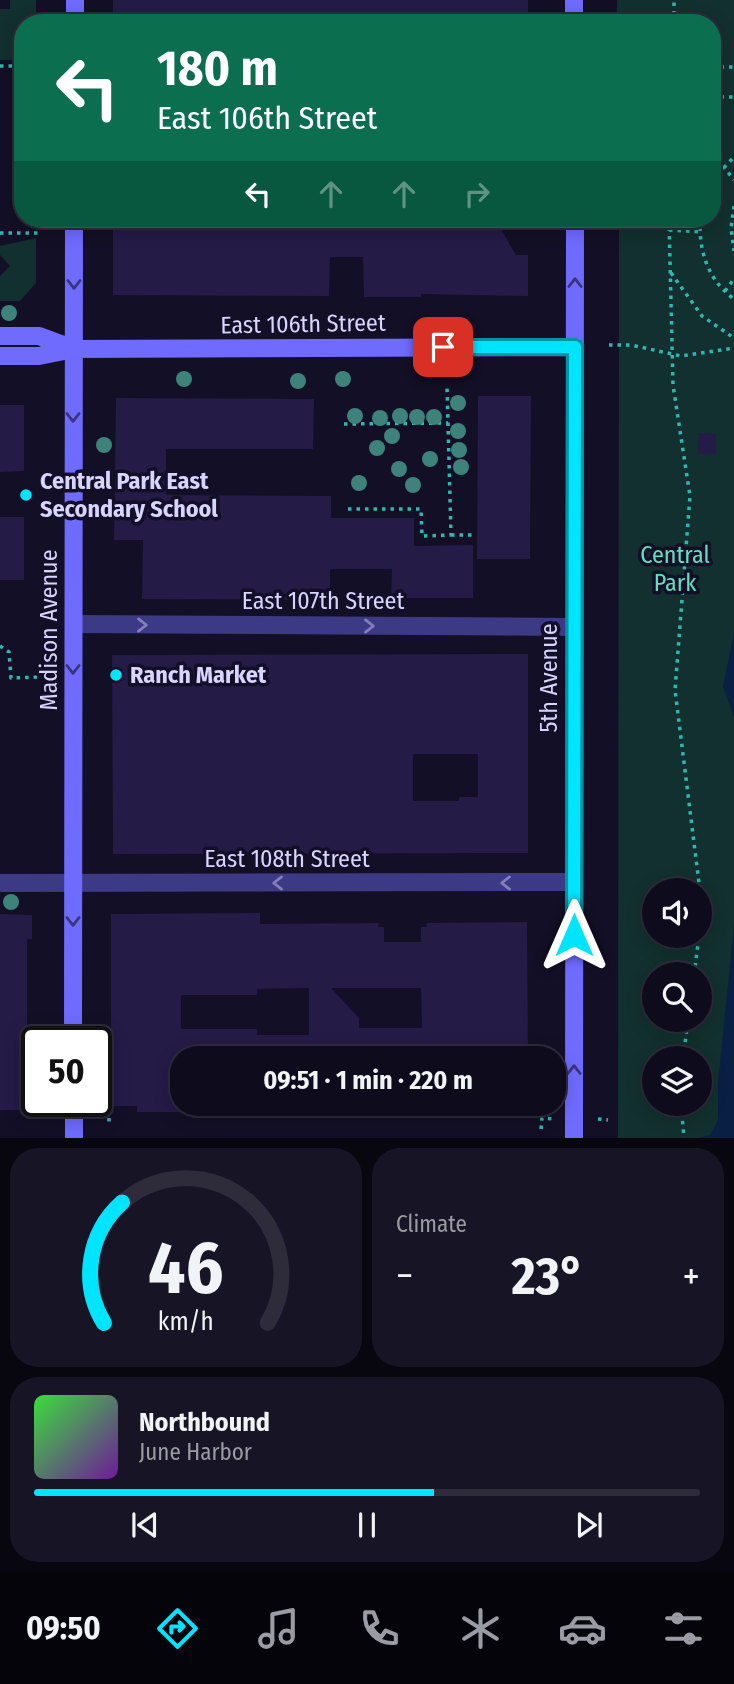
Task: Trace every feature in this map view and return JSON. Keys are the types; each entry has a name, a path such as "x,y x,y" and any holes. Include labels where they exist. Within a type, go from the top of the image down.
{"main road":[{"name":"Madison Avenue","path":"74,228 74,1026"},
{"name":"5th Avenue","path":"574,1138 575,228"},
{"name":"East 106th Street","path":"0,335 39,335 74,349"},
{"name":"East 106th Street","path":"0,356 39,356 74,349 575,347"},
{"path":"74,1117 74,1138"}],"street":[{"name":"East 107th Street","path":"74,624 573,627"},
{"name":"East 108th Street","path":"0,883 574,882"}],"path":[{"path":"721,169 734,158"},
{"path":"723,166 734,180"},
{"path":"734,206 734,251"},
{"path":"701,228 708,269 724,291 734,299"},
{"path":"698,878 675,690 690,496 673,385 668,230 701,232"},
{"path":"0,233 39,233"},
{"path":"670,271 684,296 702,316 734,338"},
{"path":"724,291 734,279"},
{"path":"609,345 631,345 681,356 734,348"},
{"path":"447,387 451,536"},
{"path":"344,424 448,422"},
{"path":"348,509 421,509 422,536 472,535"},
{"path":"0,646 9,652 10,678 40,677"},
{"path":"682,1116 684,1138"},
{"path":"541,1129 542,1118 555,1119"},
{"path":"598,1119 608,1120"}],"green space":[{"path":"10,0 36,0 36,14 14,14 14,60 0,60 0,9 10,9"},
{"name":"Central Park","path":"617,0 734,0 734,1138 618,1138 619,228 721,228 721,14 617,14"},
{"path":"36,238 36,283 20,301 0,301 0,276 10,266 0,255 0,246"}],"water":[{"path":"734,632 734,717 723,687"},
{"path":"734,925 734,1138 699,1138 710,1135 718,1120 718,1083"}],"building":[{"path":"113,0 528,0 528,14 113,14"},
{"path":"500,228 516,255 528,255 528,296 421,294 421,297 364,297 363,257 330,257 329,296 113,295 113,230"},
{"path":"478,396 531,396 530,559 477,559"},
{"path":"116,398 314,399 313,449 166,449 166,495 331,496 331,518 414,518 414,546 473,545 473,598 391,598 392,569 330,569 330,600 142,599 143,540 114,540"},
{"path":"0,405 24,405 24,471 0,472"},
{"path":"699,433 716,434 716,454 698,454"},
{"path":"0,517 24,517 24,580 0,580"},
{"path":"528,654 528,853 113,854 112,655","holes":["413,754 478,754 478,797 459,797 459,801 413,801"]},
{"path":"260,913 260,924 379,923 378,927 384,927 384,942 421,942 421,927 427,927 426,923 527,922 528,1046 170,1046 170,1112 137,1112 137,1106 112,1106 111,914","holes":["309,988 309,1035 257,1035 257,1029 181,1029 181,995 257,995 257,989","331,988 421,988 422,1028 359,1028 359,1018"]},
{"path":"0,914 32,915 32,939 27,939 27,1026 21,1026 21,1110 0,1110"}],"place":[{"name":"Central Park East Secondary School","path":"26,495"},
{"name":"Ranch Market","path":"116,675"}],"route":[{"path":"443,347 575,347 574,935"}]}
